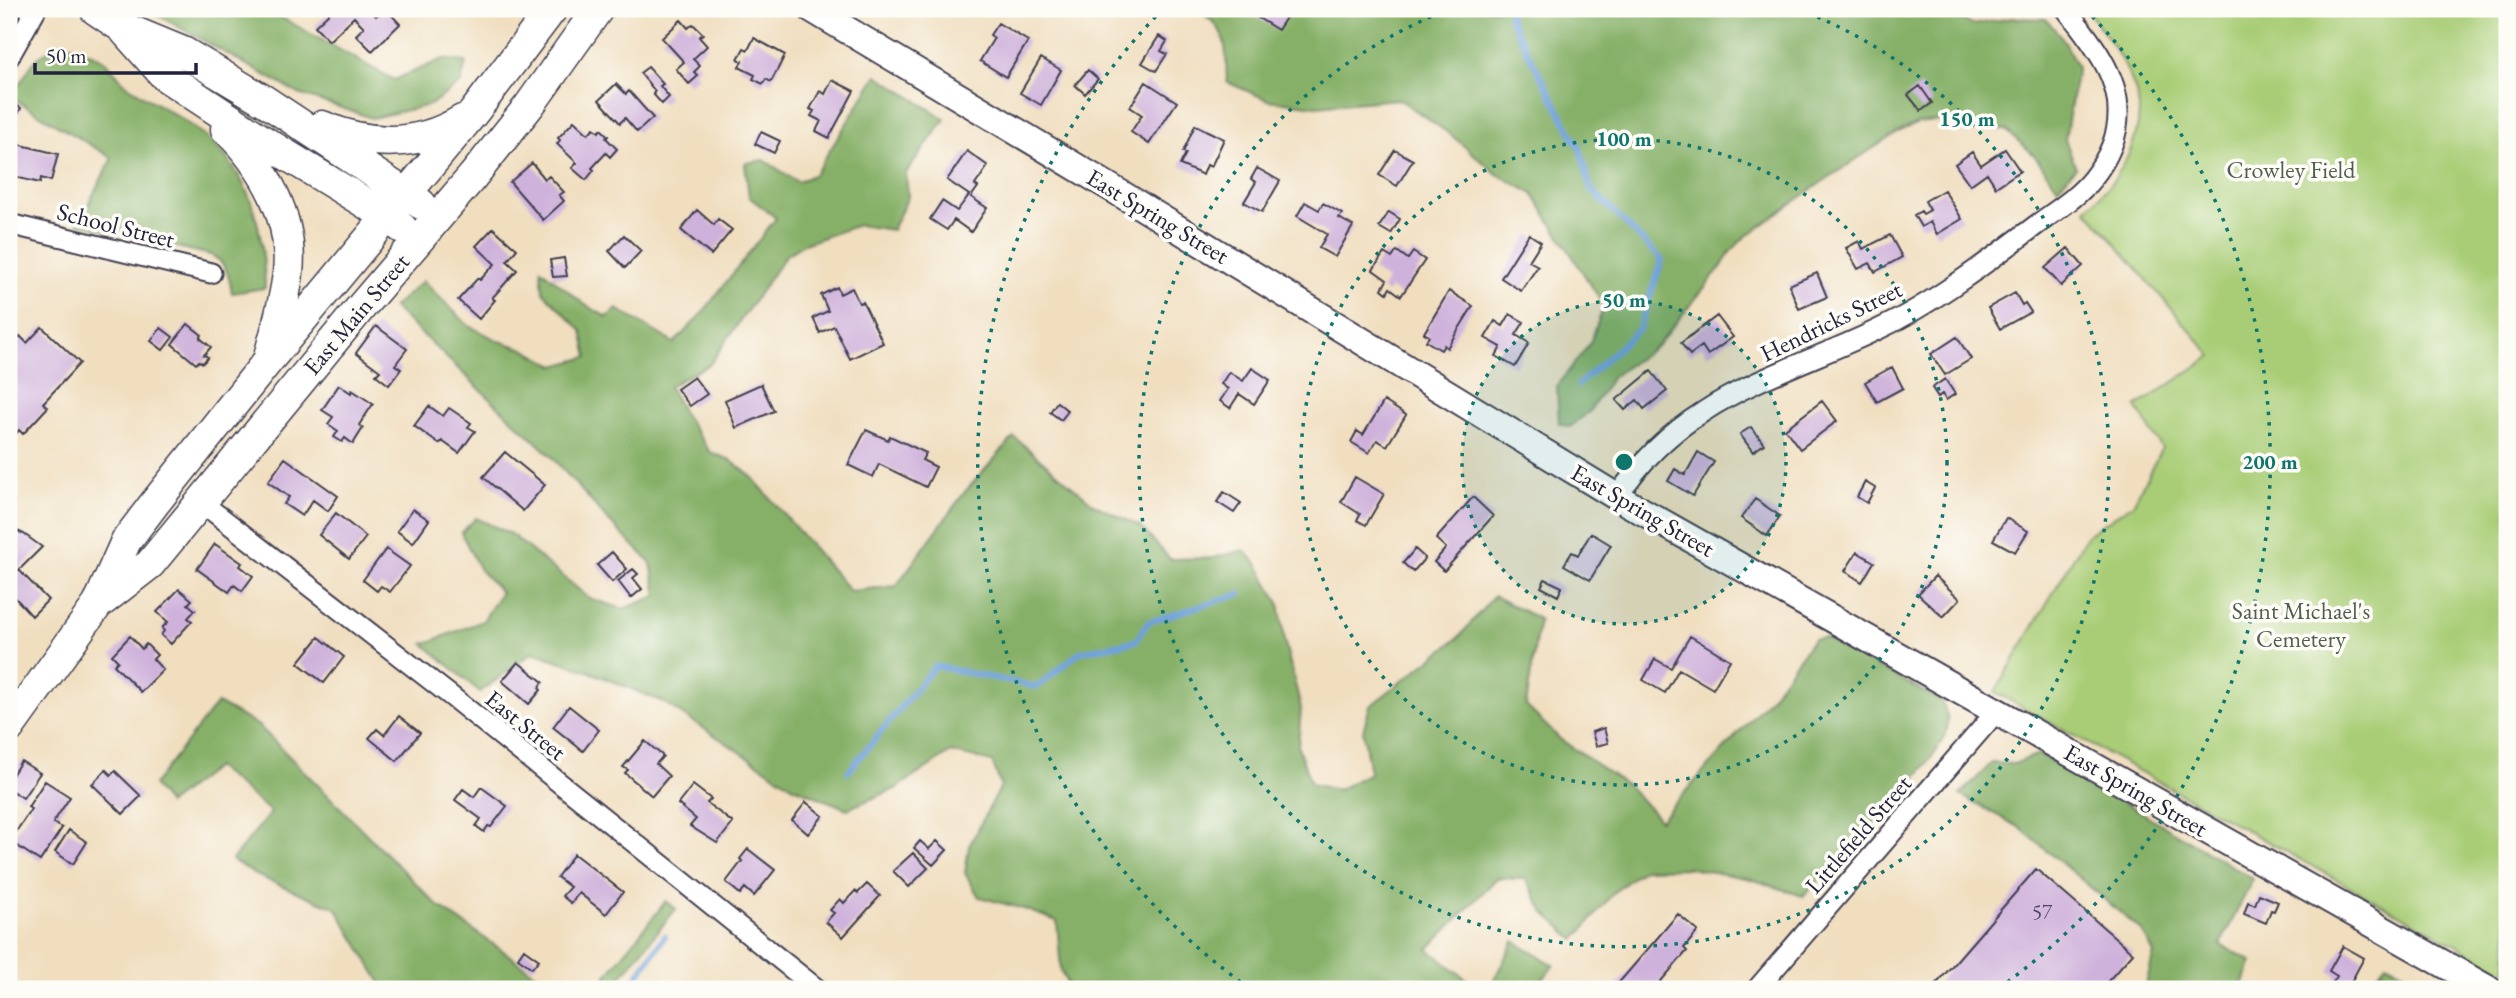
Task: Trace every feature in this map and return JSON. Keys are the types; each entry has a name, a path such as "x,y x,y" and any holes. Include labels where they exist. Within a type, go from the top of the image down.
{"main road":[{"path":"96,9 120,26 165,76 243,146 275,196 285,233 288,271 281,312 267,362"},
{"name":"East Main Street","path":"9,728 98,604 127,541 267,362 474,112 552,9"},
{"name":"East Main Street","path":"98,604 150,564 529,106 598,9"},
{"name":"East Spring Street","path":"811,9 1107,185 1617,497 2488,989"},
{"path":"120,26 183,52 265,101 407,192 438,217"},
{"path":"165,76 262,140 388,217 417,240"},
{"path":"265,101 338,133 366,140 393,142 430,136 474,112"}],"street":[{"path":"9,57 36,9"},
{"name":"Hendricks Street","path":"1617,497 1632,475 1656,449 1702,412 1750,387 1884,327 1996,256 2074,197 2091,180 2113,146 2119,112 2109,75 2092,45 2066,9"},
{"name":"School Street","path":"9,224 211,273"},
{"name":"East Street","path":"201,502 451,696 817,989"},
{"name":"Littlefield Street","path":"1757,989 1997,712"}],"green space":[{"path":"147,9 266,9 394,80 443,59 466,62 461,83 430,105 372,118 299,94"},
{"path":"1195,9 1944,9 1972,25 2011,18 2046,19 2064,40 2077,67 2065,140 2076,167 2058,188 2034,155 2006,130 1953,119 1918,123 1898,132 1745,237 1730,252 1722,266 1658,345 1612,377 1590,411 1570,427 1559,424 1557,386 1590,343 1604,306 1533,194 1497,174 1451,135 1399,99 1316,106 1268,100 1227,82 1225,48 1220,31"},
{"name":"Saint Michael's Cemetery","path":"2086,9 2507,9 2507,973 1995,692 2087,535 2133,504 2162,448 2136,407 2212,356 2086,209 2107,189 2124,164 2135,137 2139,108 2133,83 2126,69"},
{"path":"70,45 104,61 127,85 196,129 228,160 248,193 254,211 262,249 265,288 232,293 224,266 211,255 78,224 112,158 9,96 38,57 56,48"},
{"path":"877,75 945,119 906,173 908,197 892,230 858,225 804,244 786,255 710,364 669,386 682,411 710,452 730,460 752,477 850,591 896,586 964,493 1014,437 1095,505 1140,526 1170,559 1213,558 1244,550 1258,565 1279,603 1286,647 1301,708 1298,747 1311,784 1338,790 1370,773 1363,731 1370,706 1458,638 1494,596 1539,619 1526,706 1560,739 1628,786 1660,820 1770,698 1813,639 1824,638 1943,702 1948,723 1943,739 1929,761 1886,812 1803,896 1751,879 1690,868 1644,869 1614,892 1575,940 1544,912 1526,879 1497,878 1428,949 1479,989 1070,989 1061,971 1057,921 979,897 965,873 969,846 1001,786 992,762 951,752 895,789 847,809 794,787 663,702 533,652 480,692 424,644 483,621 501,592 480,570 461,533 476,518 511,534 589,598 623,609 657,596 651,563 605,517 551,456 393,307 423,281 469,326 499,341 524,349 555,366 588,357 582,331 543,292 541,269 584,304 607,317 617,309 674,343 700,316 776,218 749,197 745,163 764,160 798,182 815,174"},
{"path":"217,703 259,726 436,904 557,989 381,989 381,983 336,908 258,876 232,860 271,812 216,767 168,804 153,785"},
{"path":"2038,754 2087,780 2253,879 2220,945 2252,961 2242,989 2145,989 2154,953 2142,931 2019,827 1960,795 1992,763 2014,764"},
{"path":"666,901 676,909 611,989 596,989"},
{"path":"1514,941 1554,965 1535,989 1489,989"},
{"path":"2386,963 2437,989 2364,989"}],"building":[{"path":"333,9 369,9 376,16 386,9 400,24 372,51 356,35 364,27 354,17 329,41 315,26"},
{"path":"1260,9 1291,10 1278,30 1255,16"},
{"path":"681,20 688,28 693,24 703,34 699,37 707,46 693,59 700,66 694,72 698,76 689,84 676,69 684,62 662,38"},
{"path":"998,23 1028,41 1006,77 980,61 994,38 990,35"},
{"path":"1159,36 1167,41 1161,51 1167,54 1156,71 1142,63"},
{"path":"754,38 785,55 771,82 766,79 763,84 753,79 755,75 739,67 742,61 738,59 744,48 748,50"},
{"path":"1041,58 1061,70 1041,105 1020,93"},
{"path":"648,67 663,84 660,86 669,97 662,104 640,73"},
{"path":"1088,70 1098,79 1085,94 1075,85"},
{"path":"832,80 854,91 829,138 816,131 821,121 811,116 814,111 810,109 820,91 825,94"},
{"path":"1146,82 1177,102 1149,144 1131,132 1142,115 1130,107"},
{"path":"616,84 626,94 629,91 653,118 637,132 625,118 620,123 599,100"},
{"path":"1920,86 1932,103 1921,111 1908,95"},
{"path":"11,102 21,108 13,122 9,120"},
{"path":"574,121 588,134 594,128 599,132 601,129 617,149 610,157 606,153 592,168 594,170 586,180 572,168 577,163 557,144 560,140 558,138"},
{"path":"1195,125 1224,139 1211,167 1207,165 1203,175 1180,165"},
{"path":"761,132 780,141 774,153 755,144"},
{"path":"9,142 58,154 51,181 41,178 40,183 15,177 16,172 9,170"},
{"path":"2005,149 2020,171 1996,187 1987,173 1970,185 1955,164 1972,152 1981,165"},
{"path":"1395,150 1413,160 1397,186 1379,175"},
{"path":"967,151 988,166 975,185 978,187 971,197 987,208 971,232 954,220 947,230 930,219 942,201 957,211 969,195 947,180"},
{"path":"532,163 545,179 549,176 564,192 559,195 564,201 543,220 510,182"},
{"path":"1257,168 1280,181 1262,212 1244,202 1256,182 1251,179"},
{"path":"1944,190 1962,219 1937,234 1930,222 1921,227 1914,215 1930,210 1925,201"},
{"path":"1305,202 1319,210 1323,203 1342,214 1339,218 1353,226 1335,257 1319,248 1327,234 1297,216"},
{"path":"697,210 714,225 718,219 732,230 711,255 681,230"},
{"path":"1389,212 1400,219 1391,234 1379,227"},
{"path":"493,228 517,249 507,261 517,270 492,298 495,300 479,319 458,300 495,264 476,246"},
{"path":"1529,234 1541,242 1529,261 1538,266 1521,291 1501,278"},
{"path":"624,235 641,251 625,268 609,251"},
{"path":"1890,235 1902,257 1875,272 1870,263 1858,269 1846,248 1859,241 1863,249"},
{"path":"2068,248 2083,266 2061,286 2045,268"},
{"path":"1397,251 1408,259 1413,252 1425,260 1401,296 1390,288 1387,293 1382,289 1387,280 1373,270 1384,253 1392,258"},
{"path":"564,258 567,276 553,277 550,260"},
{"path":"1817,273 1827,297 1799,309 1789,285"},
{"path":"837,287 840,294 852,288 859,303 863,302 883,343 850,359 834,326 820,333 813,318 828,311 821,295"},
{"path":"1449,291 1473,306 1447,348 1444,345 1441,350 1426,341 1429,336 1424,333"},
{"path":"2015,293 2022,305 2025,303 2031,312 2000,329 1988,308"},
{"path":"1510,314 1524,322 1516,335 1529,343 1515,367 1496,356 1501,347 1485,338 1495,321 1503,326"},
{"path":"1717,316 1733,337 1708,355 1702,346 1690,355 1681,343"},
{"path":"188,324 202,335 200,338 211,347 204,355 208,357 203,363 199,361 196,364 172,344"},
{"path":"376,326 407,349 395,365 401,369 389,385 376,375 380,371 356,353"},
{"path":"42,327 80,363 43,403 48,407 23,434 19,430 9,442 9,363 15,356 9,348 20,336 27,343"},
{"path":"161,328 173,337 163,350 151,341"},
{"path":"1957,337 1971,359 1945,375 1931,354"},
{"path":"1892,367 1903,388 1877,402 1865,382"},
{"path":"1252,368 1270,380 1254,404 1239,394 1230,408 1220,401 1228,389 1221,384 1229,372 1243,381"},
{"path":"1651,371 1667,391 1644,409 1637,400 1625,410 1616,400"},
{"path":"694,377 707,394 690,406 677,389"},
{"path":"1945,379 1955,394 1946,400 1942,394 1938,397 1932,388"},
{"path":"761,384 774,411 736,428 725,400"},
{"path":"339,385 373,404 359,425 363,428 353,444 345,438 342,442 334,437 338,431 328,424 333,417 322,410"},
{"path":"1384,401 1406,415 1387,446 1377,440 1369,453 1351,442 1357,431 1363,435"},
{"path":"1822,401 1837,421 1800,449 1785,429"},
{"path":"1057,402 1068,411 1061,420 1050,412"},
{"path":"429,406 443,416 449,408 471,423 468,427 475,431 459,453 442,441 439,444 414,426"},
{"path":"1751,427 1764,444 1753,452 1740,434"},
{"path":"866,430 888,440 890,436 926,453 922,460 936,467 926,487 879,464 873,477 848,465"},
{"path":"505,452 545,485 523,511 483,477"},
{"path":"1698,452 1714,462 1693,496 1668,481 1675,469 1685,475"},
{"path":"285,458 338,496 328,511 313,500 302,516 284,504 289,497 268,482"},
{"path":"1355,477 1384,494 1366,525 1357,520 1360,514 1341,502"},
{"path":"1865,482 1875,488 1867,503 1857,497"},
{"path":"1224,492 1241,503 1234,513 1217,502"},
{"path":"1473,497 1493,516 1444,571 1434,562 1446,548 1436,539"},
{"path":"1755,499 1780,516 1767,536 1741,518"},
{"path":"413,509 429,520 413,543 397,531"},
{"path":"336,513 366,537 349,559 319,535"},
{"path":"2006,518 2028,531 2015,552 1993,540"},
{"path":"9,527 42,547 19,570 48,600 32,616 9,591"},
{"path":"1591,533 1611,545 1590,580 1564,565 1572,552 1578,555"},
{"path":"215,544 242,563 240,566 253,576 242,591 234,585 229,592 197,569"},
{"path":"386,549 410,566 390,592 381,586 377,591 363,580"},
{"path":"1415,549 1425,558 1413,572 1403,563"},
{"path":"612,552 627,569 612,582 597,565"},
{"path":"1857,552 1874,562 1862,582 1845,571"},
{"path":"633,569 638,574 633,578 642,589 631,598 618,581"},
{"path":"1935,576 1960,599 1943,617 1918,594"},
{"path":"1545,579 1562,587 1558,596 1541,587"},
{"path":"179,589 192,600 188,604 195,610 188,618 192,621 171,644 161,635 164,631 162,628 168,622 157,612"},
{"path":"130,636 142,649 146,644 157,655 153,659 163,670 141,692 114,665 118,661 112,655"},
{"path":"1690,636 1730,660 1713,689 1679,669 1665,693 1643,680 1655,659 1671,668"},
{"path":"319,637 344,657 324,683 298,663"},
{"path":"518,662 543,682 539,688 541,690 529,704 502,681"},
{"path":"569,706 599,730 583,751 553,727"},
{"path":"399,716 420,733 397,761 369,738 377,729 384,735"},
{"path":"1604,728 1608,743 1596,746 1592,732"},
{"path":"645,741 663,756 656,764 669,776 652,796 625,773 628,770 623,767"},
{"path":"21,761 40,773 23,798 9,789 9,780"},
{"path":"106,770 111,775 115,771 141,796 123,814 92,784"},
{"path":"45,781 70,797 53,823 62,828 40,861 10,841"},
{"path":"693,785 711,799 707,803 733,823 717,843 690,826 696,819 678,804"},
{"path":"481,787 507,806 484,832 476,826 481,819 455,800 463,789 474,797"},
{"path":"806,802 823,816 808,834 792,820"},
{"path":"69,830 87,842 73,864 55,852"},
{"path":"920,841 929,849 937,841 947,850 933,865 914,848"},
{"path":"748,849 775,870 754,896 745,888 740,894 726,882"},
{"path":"913,853 928,868 909,887 893,871"},
{"path":"574,854 623,892 606,914 579,893 571,903 562,896 570,887 557,877"},
{"path":"2036,869 2133,953 2101,989 1932,989"},
{"path":"867,884 880,896 843,937 826,922 834,913 830,910 840,899 844,903 855,891 858,893"},
{"path":"2259,894 2278,902 2274,911 2271,910 2266,923 2244,914 2248,902 2255,905"},
{"path":"1678,914 1698,931 1684,948 1687,951 1655,988 1619,989 1616,986"},
{"path":"2343,946 2364,958 2351,982 2356,985 2353,989 2329,989 2337,976 2329,971"},
{"path":"524,949 539,960 532,968 518,958"}],"waterway":[{"path":"1511,9 1509,17 1580,149 1591,189 1662,260 1639,329 1578,385"},
{"path":"848,772 935,666 1037,687 1080,652 1136,641 1148,622 1240,594"},
{"path":"629,989 665,936"}],"park label":[{"name":"Crowley Field","path":"2291,169"}]}
